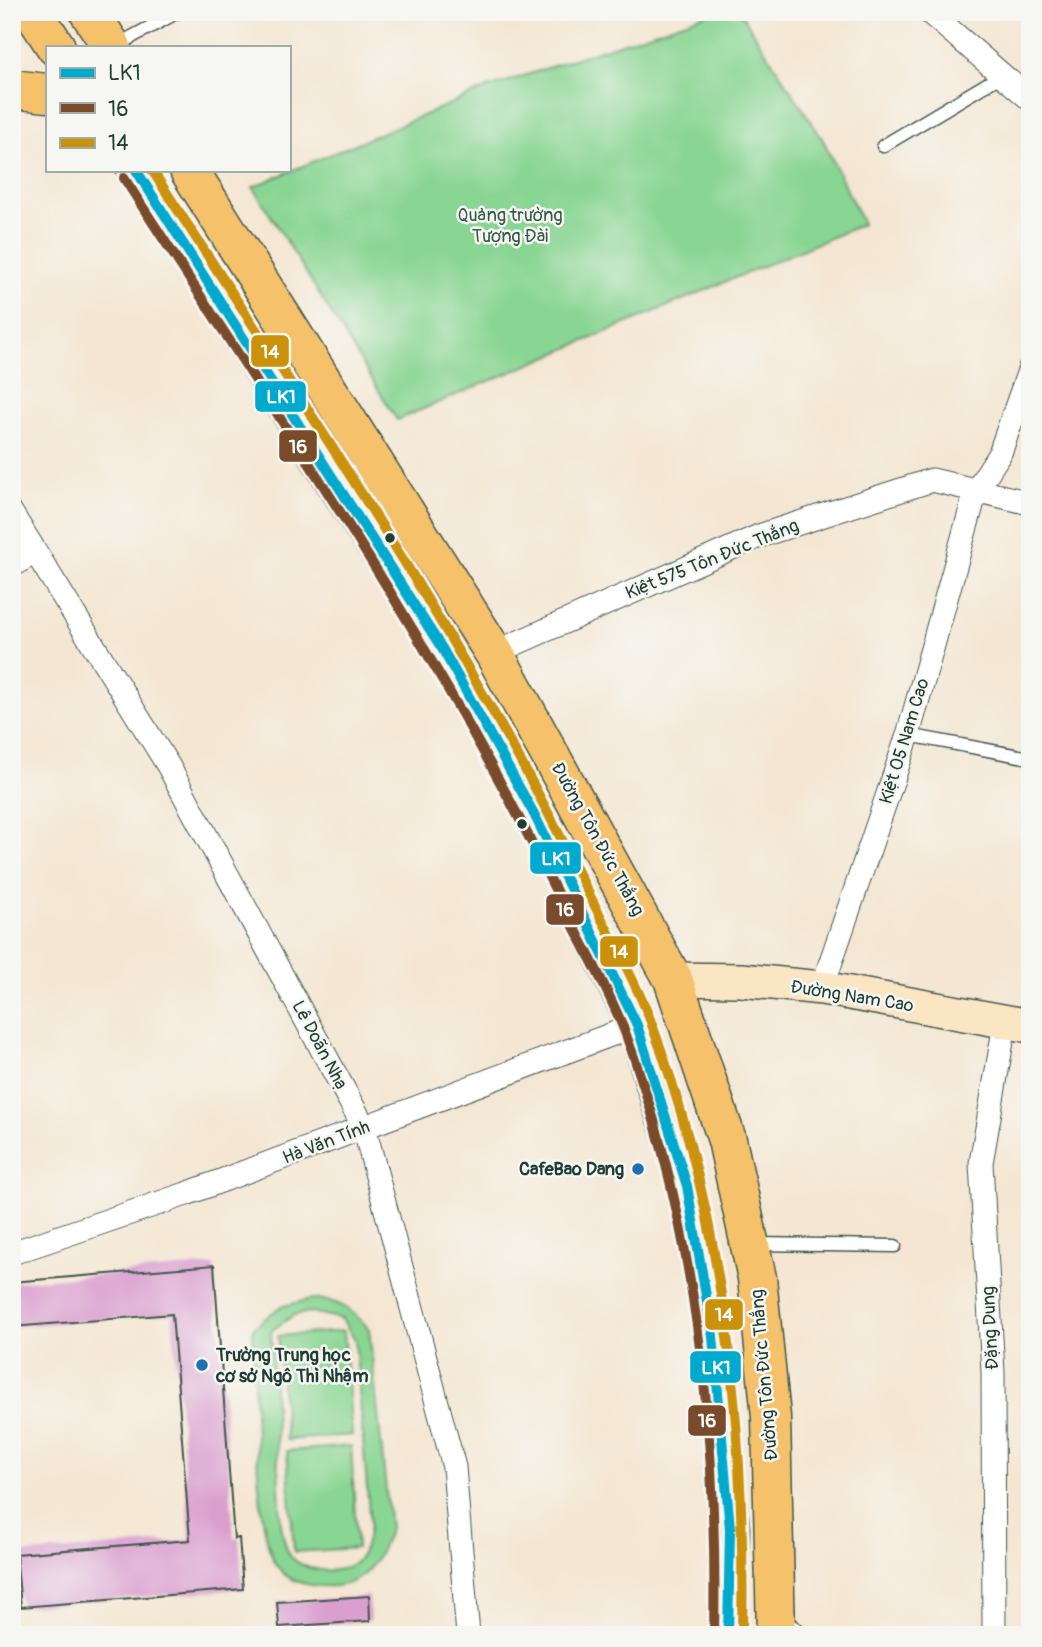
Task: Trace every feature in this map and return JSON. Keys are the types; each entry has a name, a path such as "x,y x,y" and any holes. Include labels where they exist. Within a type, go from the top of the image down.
{"highway":[{"path":"33,12 55,46"},
{"path":"89,12 111,46"},
{"path":"12,89 46,93"},
{"path":"137,172 443,650 534,814 637,1025 687,1186 713,1336 730,1529 727,1635"},
{"name":"Đường Tôn Đức Thắng","path":"190,172 494,653 608,856 673,979 727,1140 757,1278 771,1417 786,1628"}],"street":[{"path":"929,12 1030,99"},
{"name":"Kiệt 05 Nam Cao","path":"821,988 908,735 976,491 1000,453 1030,368"},
{"name":"Kiệt 575 Tôn Đức Thắng","path":"494,653 759,536 932,480 1030,503"},
{"name":"Lê Doãn Nhạ","path":"12,514 169,767 364,1127 454,1467 468,1635"},
{"path":"12,566 35,551"},
{"name":"Đường Nam Cao","path":"673,979 740,979 821,988 1017,1025"},
{"name":"Hà Văn Tính","path":"12,1253 186,1194 637,1025"},
{"name":"Đặng Dung","path":"995,1635 993,1372 981,1163 1017,1025"}],"lane":[{"path":"114,46 178,12"},
{"path":"883,146 1002,75"},
{"path":"908,735 1030,758"},
{"path":"750,1244 895,1246"}],"green space":[{"name":"Quảng trường Tượng Đài","path":"713,12 740,12 823,140 863,224 397,420 253,187 488,88"},
{"path":"311,1299 329,1301 350,1311 369,1329 390,1528 371,1566 356,1580 346,1584 319,1586 295,1581 277,1566 269,1548 259,1489 253,1328 280,1307","holes":["311,1312 342,1319 355,1340 370,1525 365,1546 357,1561 338,1570 320,1570 304,1566 291,1557 283,1537 271,1331 294,1315"]},
{"path":"344,1331 352,1435 286,1440 278,1336"},
{"path":"351,1446 357,1548 294,1552 287,1451"}],"building":[{"path":"214,1265 234,1539 239,1538 243,1589 21,1607 16,1554 190,1540 172,1314 12,1327 12,1282"},
{"path":"369,1596 370,1621 279,1627 277,1602"}],"transit line":[{"name":"LK1","path":"137,172 443,650 534,814 637,1025 687,1186 713,1336 730,1529 728,1635"},
{"name":"14","path":"153,172 431,605 533,784 617,948 651,1022 697,1171 725,1324 740,1479 742,1635"},
{"name":"16","path":"124,178 350,526 457,704 507,795 600,977 625,1032 669,1179 698,1329 712,1482 714,1635"}],"place":[{"name":"CafeBao Dang","path":"638,1169"},
{"name":"Trường Trung học cơ sở Ngô Thì Nhậm","path":"202,1365"}]}
